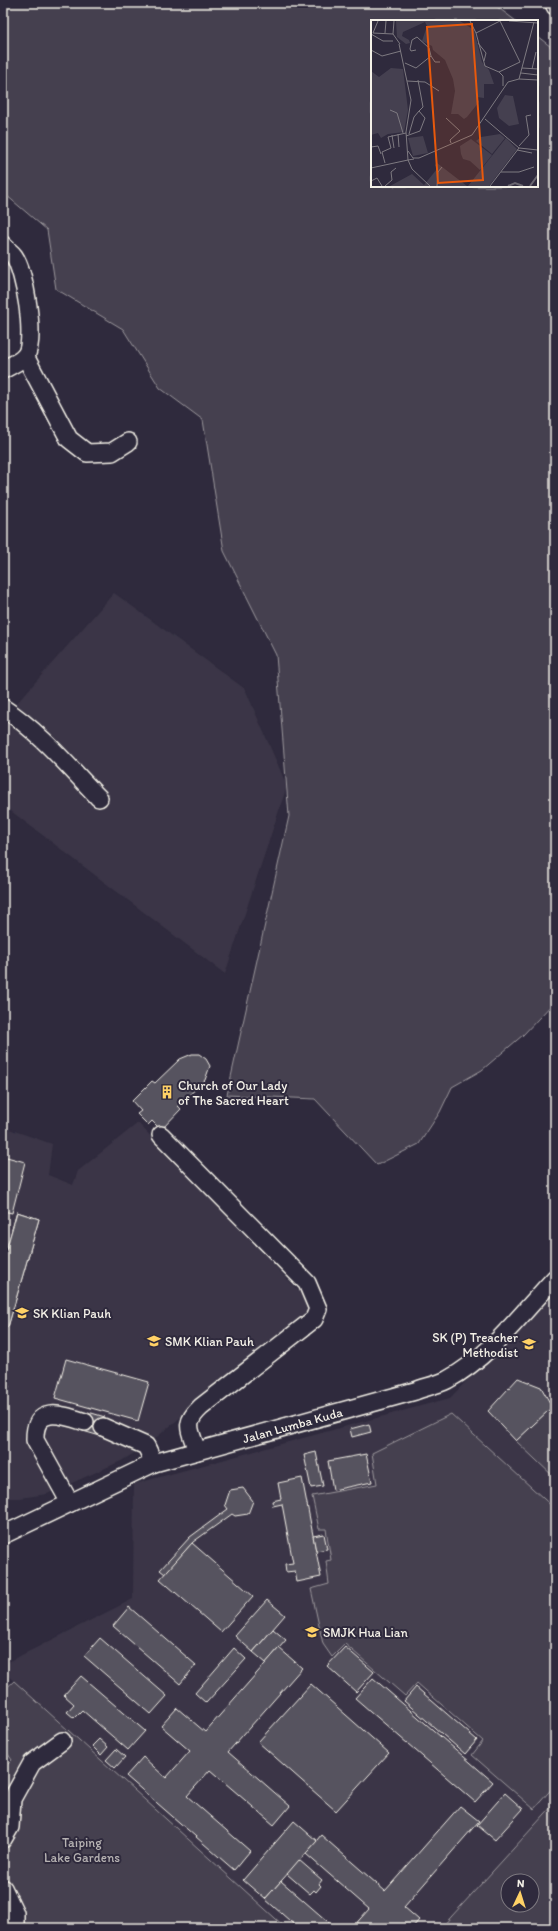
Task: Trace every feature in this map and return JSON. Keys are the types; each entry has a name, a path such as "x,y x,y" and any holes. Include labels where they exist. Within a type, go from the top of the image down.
{"street":[{"path":"3,245 14,256 22,274 28,303 29,346 25,356 3,370"},
{"path":"25,356 69,439 87,453 112,452 128,442"},
{"path":"3,708 14,714 44,742 99,798"},
{"path":"161,1135 308,1283 318,1310 314,1319 201,1407 191,1417 189,1425 197,1451"},
{"name":"Jalan Lumba Kuda","path":"3,1535 154,1463 415,1391 446,1380 465,1368 489,1349 555,1278"},
{"path":"70,1503 35,1440 35,1432 37,1424 43,1417 51,1415 62,1415 85,1422"},
{"path":"103,1427 146,1446 154,1463"},
{"path":"3,1839 10,1827 12,1799 32,1763 62,1741"},
{"path":"3,1888 15,1913 15,1928"}],"shaded area":[{"path":"114,593 245,689 287,786 225,974 3,805 3,719"},
{"name":"SMK Klian Pauh","path":"138,1123 314,1307 146,1446 121,1461 47,1494 20,1498 3,1498 3,1127 52,1144 48,1175 73,1185 78,1171"},
{"name":"SMJK Hua Lian","path":"555,1290 555,1803 441,1928 286,1928 6,1674 4,1664 133,1599 134,1484 450,1398"}],"green space":[{"path":"3,3 492,3 515,20 371,20 371,187 538,187 538,37 555,50 555,1001 523,1035 482,1070 452,1087 440,1112 419,1144 377,1165 315,1099 227,1095 289,816 276,655 224,551 203,420 160,388 123,329 56,289 47,230 6,195 3,195"},
{"path":"555,1408 555,1478 516,1441 550,1409"},
{"path":"451,1414 555,1509 555,1785 534,1809 472,1755 483,1741 417,1683 405,1696 345,1644 332,1657 323,1644 311,1589 329,1584 326,1561 331,1560 326,1529 319,1529 312,1496 377,1484 372,1453"},
{"name":"Taiping Lake Gardens","path":"14,1681 286,1928 3,1928 3,1769 12,1760 3,1747 3,1691"},
{"path":"555,1803 555,1928 441,1928"}],"building":[{"name":"Church of Our Lady of The Sacred Heart","path":"192,1054 199,1054 206,1059 210,1066 205,1080 178,1106 181,1109 161,1130 152,1121 148,1125 137,1114 141,1111 132,1101 152,1081 155,1083 180,1059"},
{"path":"3,1156 25,1162 12,1213 3,1211"},
{"path":"17,1212 39,1219 8,1327 3,1325 3,1261"},
{"path":"17,1212 39,1219 8,1327 3,1325 3,1261"},
{"path":"66,1359 149,1382 138,1421 55,1398"},
{"path":"518,1378 541,1387 550,1403 550,1409 516,1441 488,1411"},
{"path":"3,1384 9,1386 3,1405"},
{"path":"3,1384 9,1386 3,1405"},
{"path":"88,1412 105,1417 100,1436 83,1431"},
{"path":"369,1424 371,1432 352,1437 350,1429"},
{"path":"316,1452 323,1486 311,1488 304,1455"},
{"path":"366,1454 372,1482 333,1490 328,1461"},
{"path":"302,1478 321,1577 297,1582 295,1571 286,1572 285,1564 293,1563 282,1504 273,1506 272,1501 281,1499 278,1483"},
{"path":"243,1488 253,1501 248,1514 235,1516 232,1514 193,1542 165,1574 160,1570 190,1537 228,1509 225,1505 230,1490"},
{"path":"324,1534 327,1549 316,1551 313,1536"},
{"path":"192,1543 253,1596 221,1632 160,1579"},
{"path":"267,1600 285,1615 253,1652 235,1636"},
{"path":"129,1607 196,1665 180,1684 113,1626"},
{"path":"273,1629 286,1640 266,1663 253,1652"},
{"path":"100,1638 167,1696 151,1714 84,1656"},
{"path":"345,1647 374,1672 356,1692 327,1666"},
{"path":"234,1648 246,1659 206,1703 195,1693"},
{"path":"279,1648 302,1668 228,1752 290,1806 274,1825 210,1770 187,1796 250,1851 234,1870 126,1776 143,1757 166,1778 190,1751 161,1726 177,1708 205,1732"},
{"path":"81,1676 145,1731 128,1750 82,1710 74,1718 67,1712 74,1704 64,1695"},
{"path":"373,1678 493,1782 475,1802 355,1698"},
{"path":"311,1684 389,1753 336,1811 258,1742"},
{"path":"416,1687 477,1740 465,1754 404,1701"},
{"path":"99,1739 108,1747 101,1755 92,1746"},
{"path":"116,1749 125,1757 115,1768 106,1760"},
{"path":"505,1793 523,1809 495,1840 477,1825"},
{"path":"460,1806 479,1821 404,1907 419,1920 412,1928 392,1928 388,1925 385,1928 352,1928 369,1909 306,1854 321,1835 385,1891"},
{"path":"294,1821 317,1841 265,1899 243,1880"},
{"path":"299,1860 322,1880 319,1884 321,1886 316,1892 314,1890 310,1894 287,1874"},
{"path":"281,1881 335,1928 298,1928 265,1899"}],"place":[{"name":"Church of Our Lady of The Sacred Heart","path":"167,1092"},
{"name":"SK Klian Pauh","path":"22,1313"},
{"name":"SMK Klian Pauh","path":"154,1341"},
{"name":"SK (P) Treacher Methodist","path":"529,1344"},
{"name":"SMJK Hua Lian","path":"312,1632"}]}
